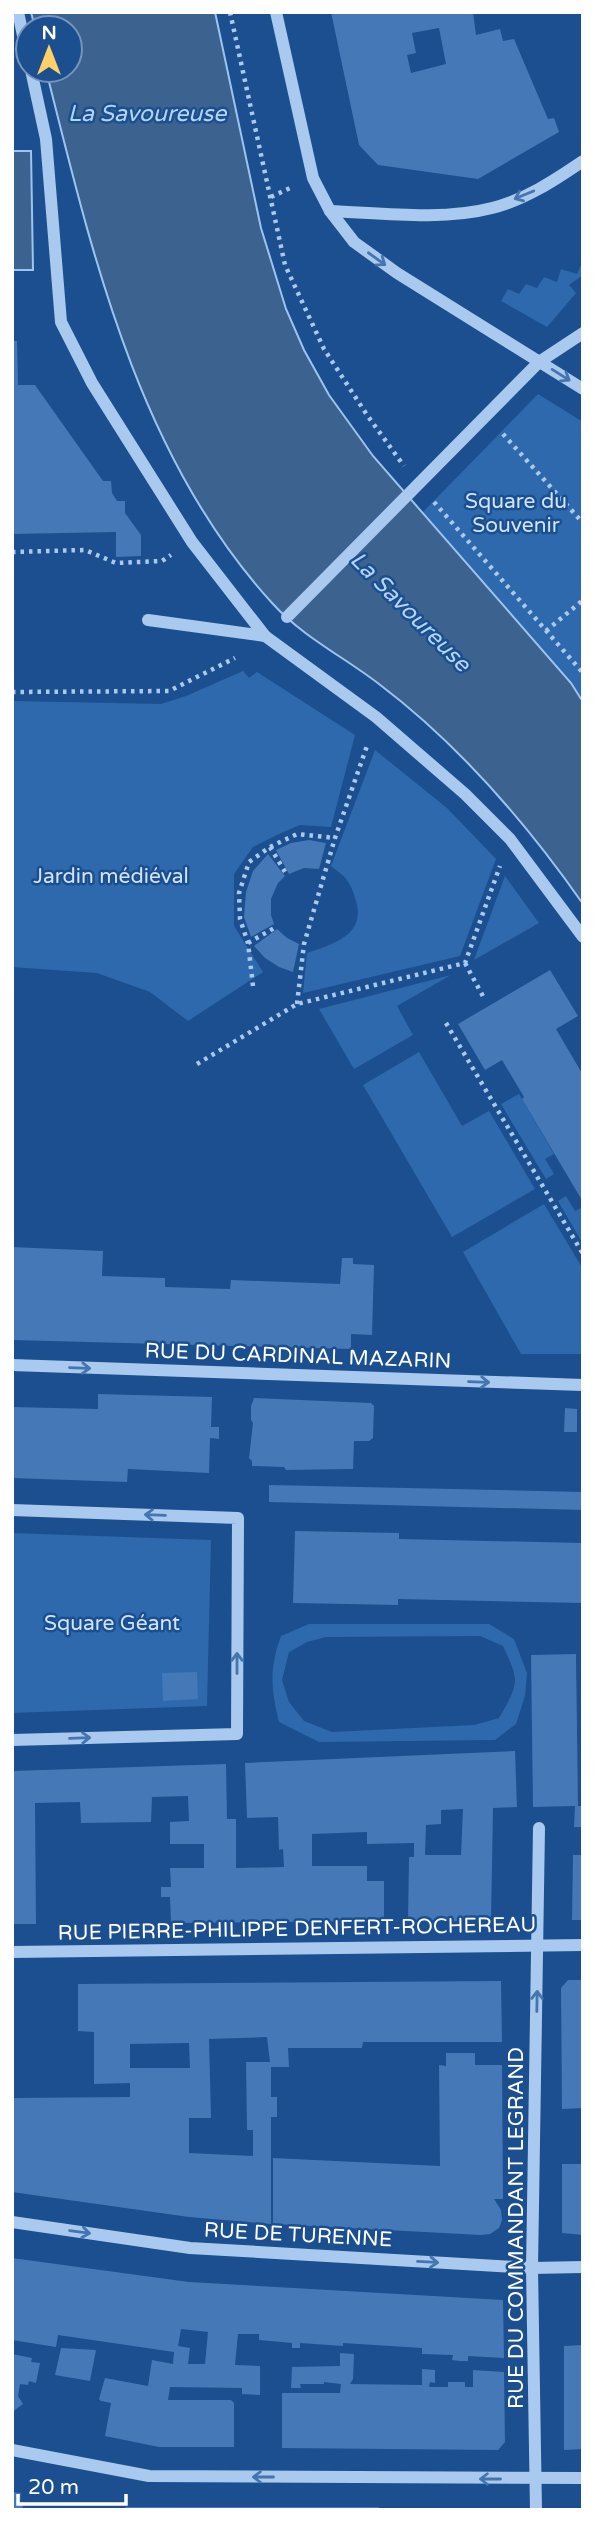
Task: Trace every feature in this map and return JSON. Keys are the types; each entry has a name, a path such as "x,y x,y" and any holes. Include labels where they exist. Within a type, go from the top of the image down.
{"street":[{"path":"276,12 313,178 330,211 354,242 386,266 583,389"},
{"path":"34,84 46,139 61,322 92,383 192,542 265,636 376,717 466,794 510,839 583,937"},
{"path":"330,211 440,214 492,208 546,186 583,161"},
{"path":"287,617 539,362 583,333"},
{"path":"148,620 265,636"},
{"name":"RUE DU CARDINAL MAZARIN","path":"12,1365 583,1385"},
{"path":"12,1510 238,1518 238,1532 237,1734 12,1740"},
{"name":"RUE DU COMMANDANT LEGRAND","path":"536,2510 532,2268 539,1828"},
{"name":"RUE PIERRE-PHILIPPE DENFERT-ROCHEREAU","path":"12,1952 583,1945"},
{"name":"RUE DE TURENNE","path":"12,2222 190,2248 532,2268 583,2267"},
{"path":"12,2450 149,2476 583,2478"}],"path":[{"path":"230,12 285,265 324,349 367,415 418,484 583,673"},
{"path":"486,414 583,523"},
{"path":"12,552 85,550 117,563 162,561 192,542"},
{"path":"545,631 583,600"},
{"path":"12,692 169,691 242,655 265,636"},
{"path":"297,1004 304,944 335,838 376,717"},
{"path":"253,986 248,943 240,919 239,893 249,862 270,846 297,834 335,838"},
{"path":"485,1000 466,963 510,839"},
{"path":"270,846 287,875"},
{"path":"248,943 276,927"},
{"path":"197,1064 297,1004 466,963"},
{"path":"446,1023 583,1254"}],"green space":[{"path":"583,260 583,275 569,285 576,293 547,327 501,301 508,289 519,294 526,284 537,288 544,277 557,282 561,269 577,274"},
{"name":"Square du Souvenir","path":"538,394 583,422 583,702 571,683 423,512"},
{"name":"Jardin médiéval","path":"243,671 249,678 257,672 355,735 331,827 300,825 279,834 253,847 234,874 234,926 263,972 188,1021 150,992 97,973 12,967 13,701 161,704"},
{"path":"375,750 447,808 496,859 460,956 303,993 307,953 337,942 352,930 356,922 358,913 350,884 331,866"},
{"path":"505,876 539,923 474,960"},
{"path":"451,975 397,1006 413,1035 354,1069 319,1009"},
{"path":"419,1052 462,1126 489,1111 535,1189 452,1237 363,1085"},
{"path":"519,1094 554,1154 545,1159 554,1174 546,1179 501,1104"},
{"path":"566,1196 575,1211 583,1207 583,1244 558,1201"},
{"path":"544,1204 583,1269 583,1354 521,1354 463,1252"},
{"name":"Square Géant","path":"12,1533 211,1540 207,1706 12,1713"},
{"path":"309,1624 489,1624 514,1639 527,1673 525,1696 516,1724 495,1740 319,1742 279,1722 272,1679 274,1658 281,1636","holes":["480,1636 503,1646 514,1675 514,1689 499,1718 474,1725 332,1732 304,1721 289,1702 282,1680 289,1652 307,1642 326,1637"]}],"water":[{"name":"La Savoureuse","path":"215,12 261,228 286,309 304,350 329,395 373,456 571,683 583,702 583,904 538,844 463,758 408,707 310,637 273,604 227,547 188,485 155,420 103,283 50,84 84,84 84,14 32,14"},
{"path":"12,151 31,151 33,270 12,270"}],"building":[{"path":"331,12 473,12 476,35 500,29 503,41 514,39 548,119 554,118 559,132 478,179 378,165 359,145","holes":["439,28 446,64 411,73 407,55 416,53 412,33"]},
{"path":"12,341 17,341 18,385 35,385 103,481 111,481 112,493 117,501 125,501 125,513 141,535 141,556 116,557 116,532 12,534"},
{"path":"309,840 326,843 319,869 304,868 289,874 276,850 291,843"},
{"path":"268,854 285,876 278,883 271,899 274,924 251,937 244,917 246,892 253,871"},
{"path":"277,929 299,944 293,972 265,958 254,946"},
{"path":"550,970 578,1016 556,1029 583,1075 583,1202 502,1060 485,1070 458,1024"},
{"path":"12,1247 103,1251 102,1276 165,1278 165,1287 230,1289 231,1280 340,1284 342,1258 353,1258 353,1264 374,1265 372,1335 351,1334 351,1349 12,1340"},
{"path":"98,1394 212,1397 211,1427 219,1427 219,1439 210,1438 209,1473 128,1469 127,1482 12,1478 12,1407 98,1409"},
{"path":"254,1398 371,1403 374,1406 373,1438 369,1441 354,1441 353,1469 286,1470 284,1467 252,1466 249,1458 253,1423 251,1406"},
{"path":"565,1408 577,1409 577,1432 564,1432"},
{"path":"269,1485 583,1492 583,1510 269,1502"},
{"path":"295,1531 399,1533 399,1539 583,1543 583,1603 398,1599 398,1605 293,1603"},
{"path":"576,1654 578,1806 583,1806 583,1827 574,1827 575,1806 533,1807 531,1655"},
{"path":"197,1672 198,1699 163,1701 162,1673"},
{"path":"515,1751 517,1807 493,1808 491,1921 408,1921 409,1857 414,1857 414,1843 367,1844 367,1832 312,1834 312,1866 367,1866 367,1881 384,1881 384,1921 171,1923 170,1897 161,1897 161,1887 171,1887 170,1868 204,1868 204,1844 170,1844 170,1822 189,1821 188,1796 152,1797 151,1822 81,1823 80,1802 35,1803 36,1924 12,1924 12,1771 226,1764 227,1819 236,1819 236,1868 284,1867 283,1849 279,1850 278,1817 247,1818 245,1763","holes":["463,1809 461,1855 425,1855 426,1825 441,1824 441,1810"]},
{"path":"573,1855 583,1855 583,1920 572,1920"},
{"path":"568,1980 583,1980 583,2108 562,2109 561,1988"},
{"path":"501,1981 502,2042 363,2042 362,2048 288,2048 289,2067 271,2067 271,2097 277,2097 277,2117 271,2117 271,2224 189,2217 12,2192 12,2098 130,2097 130,2083 94,2084 94,2032 78,2031 78,1984","holes":["267,2037 270,2062 246,2062 247,2130 253,2130 253,2156 189,2153 189,2118 211,2118 209,2039","189,2043 190,2068 130,2068 130,2044"]},
{"path":"446,2053 475,2053 475,2065 502,2065 503,2199 494,2199 501,2210 499,2228 490,2234 481,2235 273,2224 273,2158 440,2166 439,2065 446,2066"},
{"path":"562,2164 583,2164 583,2235 562,2233"},
{"path":"12,2258 189,2282 503,2300 504,2358 468,2356 468,2361 460,2361 452,2360 453,2355 422,2354 422,2348 343,2343 343,2346 300,2343 300,2348 292,2348 292,2343 259,2340 259,2334 238,2334 235,2365 260,2366 260,2395 242,2394 242,2388 170,2387 168,2400 231,2400 234,2403 234,2447 159,2447 105,2436 111,2403 99,2399 105,2378 148,2386 152,2360 173,2364 174,2352 58,2335 56,2347 12,2340","holes":["181,2329 208,2332 205,2364 188,2364 190,2348 178,2346"]},
{"path":"583,2345 583,2449 564,2450 564,2346"},
{"path":"61,2348 96,2350 90,2381 55,2375"},
{"path":"340,2353 354,2354 353,2379 350,2384 422,2385 422,2369 435,2370 435,2383 430,2382 429,2387 448,2387 448,2382 465,2382 465,2387 473,2387 473,2370 504,2372 505,2442 498,2450 282,2448 282,2393 340,2393 341,2384 324,2382 300,2384 301,2388 291,2388 292,2367 340,2366"},
{"path":"12,2354 32,2358 31,2362 40,2363 36,2383 29,2381 28,2385 20,2384 18,2396 23,2404 12,2412"},
{"path":"12,2492 21,2493 20,2502 24,2502 22,2510 12,2510"},
{"path":"125,2507 379,2507 378,2510 125,2510"}]}
